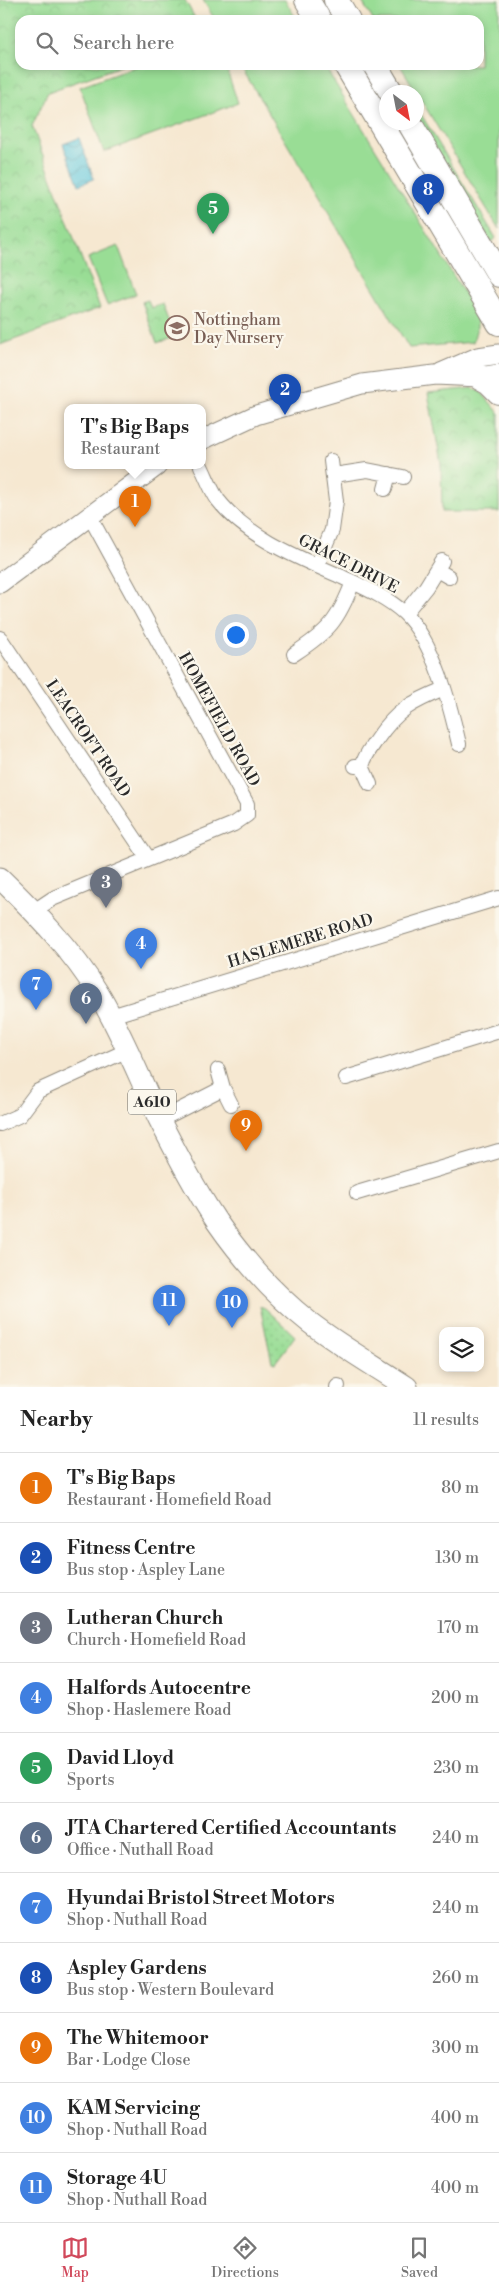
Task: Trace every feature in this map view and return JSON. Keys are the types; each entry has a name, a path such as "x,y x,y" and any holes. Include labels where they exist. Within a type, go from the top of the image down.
{"highway":[{"path":"307,0 316,15"},
{"path":"336,0 345,15"},
{"path":"349,70 379,116"},
{"path":"378,70 387,85"},
{"path":"388,130 499,322"},
{"path":"414,130 499,275"},
{"path":"489,375 489,382 499,392"}],"main road":[{"path":"435,375 478,357 499,354"},
{"path":"206,438 256,415 362,384 435,375 489,375"},
{"path":"0,583 153,469"},
{"name":"A610","path":"0,878 34,911 80,965 111,1016 160,1120 196,1188 237,1248 266,1282 310,1322 407,1387"},
{"name":"A610","path":"363,1358 398,1387"}],"street":[{"path":"317,566 332,530 336,501 333,468 367,470 403,477"},
{"name":"GRACE DRIVE","path":"202,469 217,499 244,526 317,566 379,595 405,613 435,662 459,744"},
{"path":"385,489 389,474"},
{"name":"HOMEFIELD ROAD","path":"34,911 52,899 234,824 247,815 247,804 89,515"},
{"path":"405,613 439,565 449,577"},
{"path":"303,653 335,622 353,582"},
{"name":"LEACROFT ROAD","path":"0,638 148,858"},
{"path":"370,784 358,766 390,720 404,708 444,689"},
{"name":"HASLEMERE ROAD","path":"111,1016 499,898"},
{"path":"346,1078 499,1030"},
{"path":"0,1124 20,1115 38,1091 128,1050"},
{"path":"218,1070 223,1088 231,1104"},
{"path":"160,1120 223,1088"},
{"path":"357,1193 499,1151"}],"green space":[{"path":"0,0 185,0 193,15 15,15 15,70 109,70 48,92 32,126 100,308 0,345"},
{"path":"203,0 285,0 294,15 212,15"},
{"path":"361,0 499,0 499,229 424,105 424,85 412,85 403,70 484,70 484,15 370,15"},
{"path":"126,70 227,70 238,103 104,152 80,87"},
{"path":"243,70 327,70 477,314 477,327 473,342 409,348"},
{"path":"424,119 496,238 491,242 424,128"},
{"path":"118,246 136,294 107,305 88,258"},
{"path":"148,300 151,308 163,304 175,337 157,343 142,302"},
{"path":"473,388 482,393 499,413 499,512 442,512 441,463 428,393"},
{"path":"260,1306 265,1308 295,1336 275,1363 272,1362"}],"water":[{"path":"79,138 94,179 79,185 63,144"}],"place":[{"name":"Aspley Gardens","path":"428,215"},
{"name":"David Lloyd","path":"213,234"},
{"name":"Nottingham Day Nursery","path":"177,328"},
{"name":"Fitness Centre","path":"285,415"},
{"name":"T's Big Baps","path":"135,527"},
{"name":"Lutheran Church","path":"106,908"},
{"name":"Halfords Autocentre","path":"141,969"},
{"name":"Hyundai Bristol Street Motors","path":"36,1010"},
{"name":"JTA Chartered Certified Accountants","path":"86,1024"},
{"name":"The Whitemoor","path":"246,1151"},
{"name":"Storage 4U","path":"169,1326"},
{"name":"KAM Servicing","path":"232,1328"}]}
